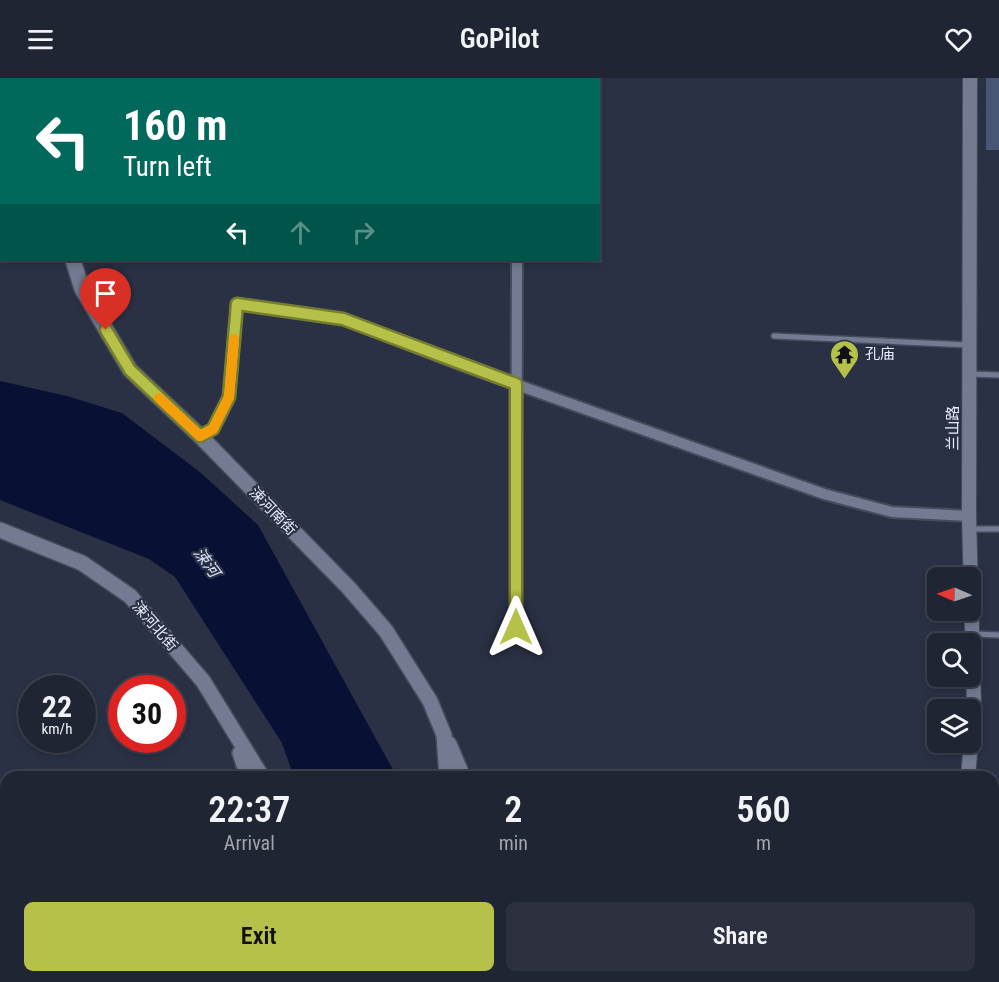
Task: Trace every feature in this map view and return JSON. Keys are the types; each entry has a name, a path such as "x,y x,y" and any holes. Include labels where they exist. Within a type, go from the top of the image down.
{"main road":[{"name":"涑河南街","path":"73,261 82,289 130,370 200,436 348,587 386,631 430,701 444,735 447,771"},
{"name":"涑河北街","path":"0,530 82,563 130,596 203,681 258,771"},
{"path":"430,701 460,771"},
{"path":"233,730 246,771"}],"street":[{"name":"兰山路","path":"969,78 969,522 972,633"},
{"path":"516,627 517,261"},
{"path":"200,436 213,429 229,397 237,304 343,319 516,384 824,494 892,512 969,522"},
{"name":"兰山路","path":"969,771 975,705 974,687"}],"lane":[{"path":"774,336 969,345"},
{"path":"969,374 999,375"},
{"path":"969,522 999,529"},
{"path":"981,634 999,635"}],"shaded area":[{"path":"986,78 999,78 999,150 986,150"}],"water":[{"name":"涑河","path":"0,381 67,396 122,413 201,473 258,525 394,771 292,771 282,743 175,577 149,559 0,500"}],"slow traffic":[{"path":"159,398 200,436 213,429 229,397 234,339"}],"place":[{"name":"孔庙","path":"844,380"}],"route":[{"path":"106,330 130,370 200,436 213,429 229,397 237,304 343,319 516,384 516,627"}]}
